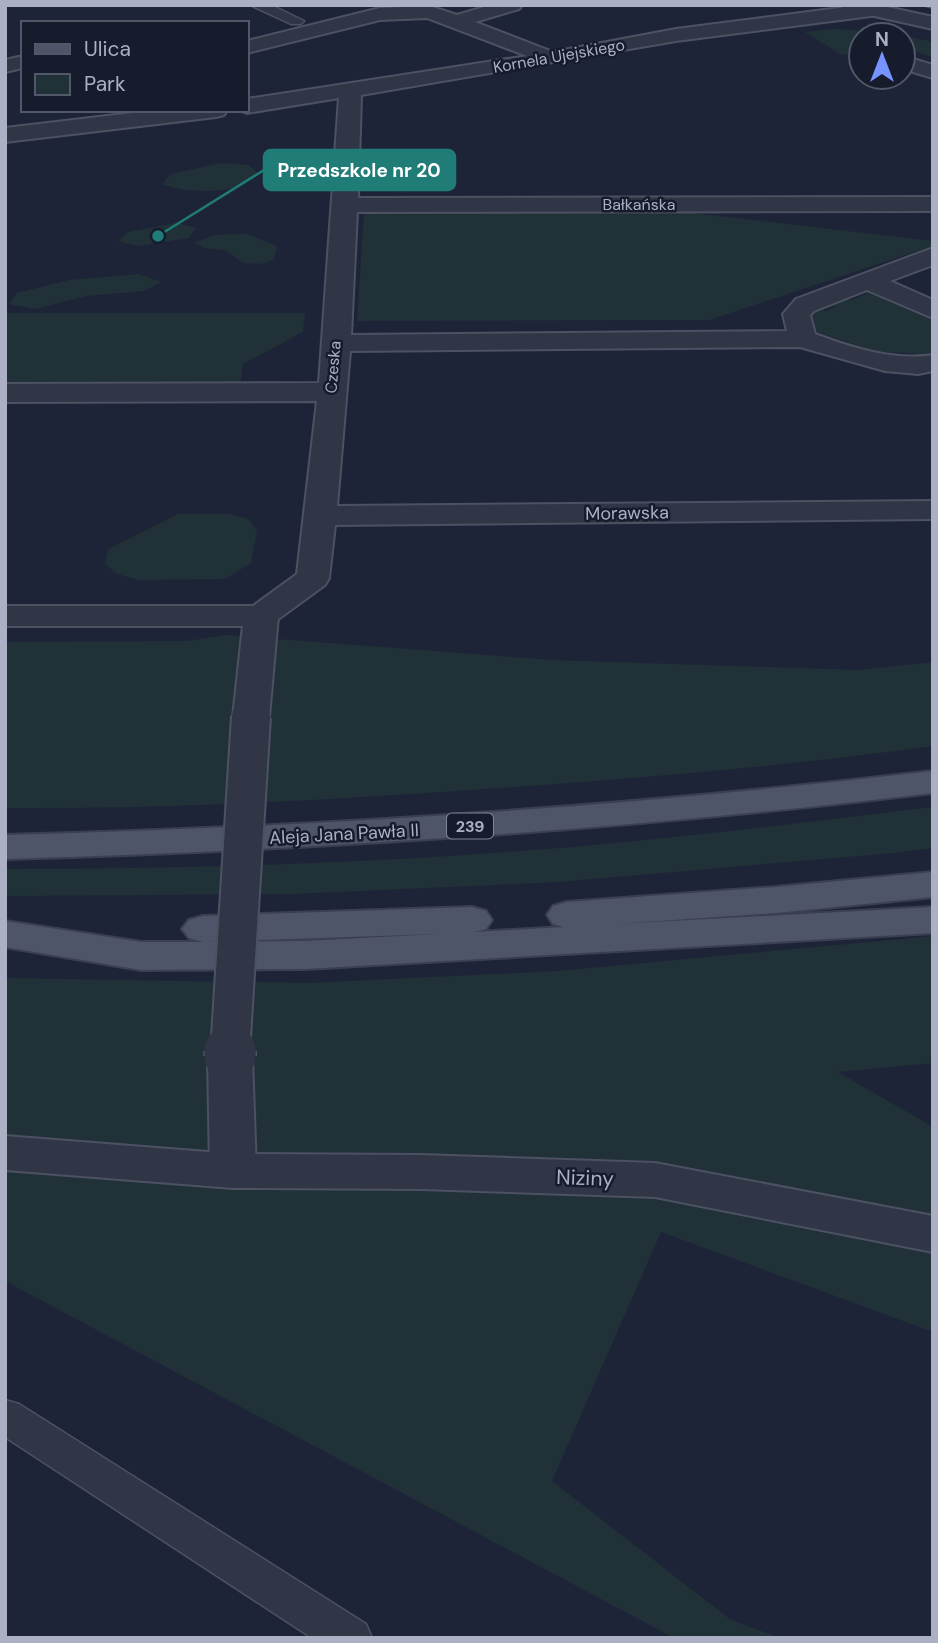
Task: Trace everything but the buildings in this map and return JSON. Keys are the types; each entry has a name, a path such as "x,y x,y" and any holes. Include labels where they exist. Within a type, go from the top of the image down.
{"main road":[{"name":"Aleja Jana Pawła II","path":"5,847 350,834 621,816 933,782"},
{"path":"5,933 146,931 514,918 776,900 933,884"},
{"path":"5,933 141,956 304,955 933,920"}],"street":[{"path":"456,22 512,5"},
{"path":"849,5 933,23"},
{"name":"Kornela Ujejskiego","path":"248,106 552,58 676,35 917,5"},
{"name":"Kornela Ujejskiego","path":"872,10 933,9"},
{"path":"248,47 380,14 429,12 552,58"},
{"name":"Czeska","path":"261,616 313,578 321,516 335,343 350,91"},
{"path":"5,135 199,112"},
{"name":"Bałkańska","path":"345,205 933,204"},
{"path":"803,338 796,314 805,304 933,256"},
{"path":"868,281 933,310"},
{"path":"335,343 803,338 848,355 879,362 933,363"},
{"path":"5,393 331,392"},
{"name":"Morawska","path":"321,516 933,510"},
{"path":"5,616 261,616 251,717 230,1056 233,1171"},
{"name":"Niziny","path":"5,1153 233,1171 421,1172 655,1180 933,1234"}],"lane":[{"path":"257,5 296,21"},
{"path":"5,1416 350,1638"}],"green space":[{"path":"847,30 847,55 840,54 805,32"},
{"path":"917,39 933,42 933,57 917,52"},
{"path":"221,163 248,165 257,172 237,187 215,191 162,184 171,174"},
{"path":"675,211 933,241 933,246 709,320 357,321 364,214"},
{"path":"176,223 196,228 189,238 138,246 118,241 128,232"},
{"path":"247,234 277,246 274,260 260,264 244,263 224,250 204,248 194,243 214,235"},
{"path":"139,274 161,282 144,291 86,296 35,309 9,304 17,293 69,280"},
{"path":"868,293 933,318 933,354 877,352 817,332 812,320 816,306 826,311 835,307 825,302 841,296 851,300"},
{"path":"5,313 305,313 303,332 243,364 240,385 5,385"},
{"path":"178,514 229,514 249,519 257,531 251,563 225,579 139,580 117,574 105,564 108,549"},
{"path":"225,635 552,660 859,670 933,662 933,746 702,772 412,794 179,806 5,808 5,642 187,641"},
{"path":"933,807 933,848 893,853 558,882 294,894 5,896 5,869 235,866 465,855 758,828"},
{"path":"933,936 933,1063 838,1072 933,1127 933,1332 661,1232 552,1481 731,1620 781,1638 674,1638 5,1281 5,978 308,983 558,971"}],"tram line":[{"path":"920,5 933,8"}],"place":[{"name":"Przedszkole nr 20","path":"158,236"}]}
